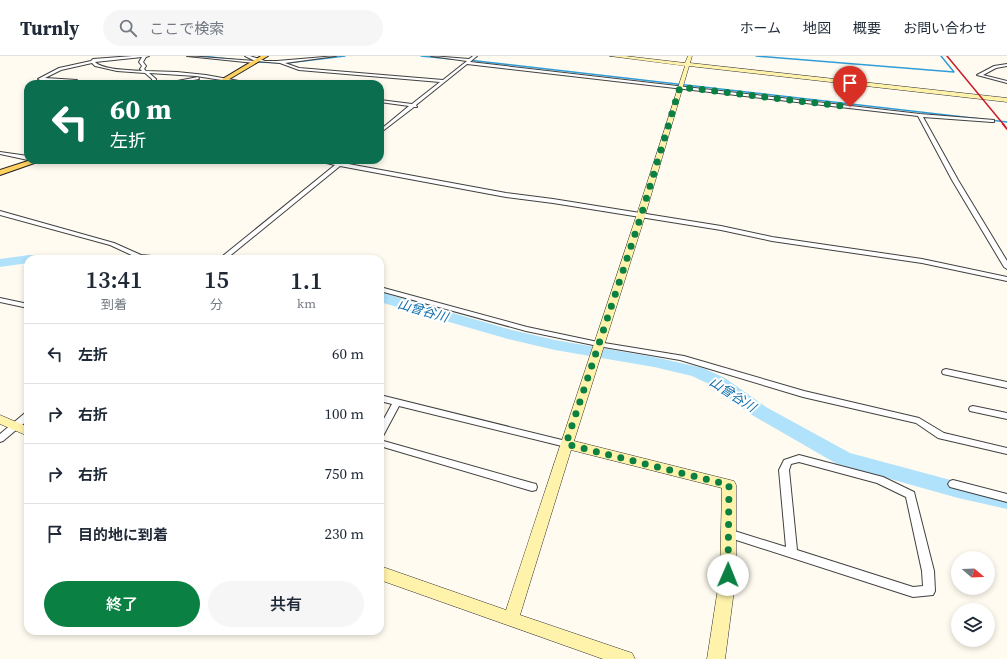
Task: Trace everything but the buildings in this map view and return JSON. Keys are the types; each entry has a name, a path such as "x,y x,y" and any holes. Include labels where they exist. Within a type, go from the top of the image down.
{"main road":[{"path":"227,79 265,56"},
{"path":"0,173 27,164"}],"street":[{"path":"76,80 43,80 40,78 60,69 93,62 94,60 146,56"},
{"path":"146,56 141,62 144,66 142,69 154,80"},
{"path":"189,56 256,62 281,62 334,56"},
{"path":"247,56 256,62"},
{"path":"433,56 920,115 992,121"},
{"path":"384,129 415,106 475,56"},
{"path":"612,56 1007,100"},
{"path":"511,618 596,350 641,216 690,56"},
{"path":"93,62 96,65 122,72 145,71 177,73 232,80"},
{"path":"281,62 299,69 445,80"},
{"path":"1007,65 995,67 979,75 1007,82"},
{"path":"186,80 203,77"},
{"path":"384,102 415,106"},
{"path":"920,115 955,180 1007,267"},
{"path":"0,153 24,157"},
{"path":"227,255 340,164 506,195 721,228 772,239 922,261 1007,279"},
{"path":"0,213 112,244 136,255"},
{"path":"384,290 512,325 596,350 681,358 803,394 919,421 941,436 1007,451"},
{"path":"0,300 24,305"},
{"path":"946,372 1007,385"},
{"path":"384,399 729,485 728,575 716,659"},
{"path":"384,426 397,402"},
{"path":"973,409 1007,416"},
{"path":"0,439 24,418"},
{"path":"0,419 24,430"},
{"path":"384,444 532,487"},
{"path":"728,534 913,592 929,591 928,571 910,495 880,480 799,458 787,462 784,470 792,554"},
{"path":"953,484 1007,498"},
{"path":"384,574 626,659"}],"waterway":[{"path":"202,56 238,60"},
{"path":"256,62 287,63 345,56"},
{"path":"421,56 451,59"},
{"path":"756,56 954,72 941,56"},
{"path":"468,60 1007,122"},
{"name":"山曾谷川","path":"0,263 24,260"},
{"name":"山曾谷川","path":"384,298 508,334 555,345 654,362 697,372 719,382 759,411 844,459 958,490 1007,501"}],"railway":[{"path":"947,56 1004,125"},
{"path":"1003,124 1007,129"}],"route":[{"path":"728,575 729,485 566,444 641,216 680,87 850,107"}]}
